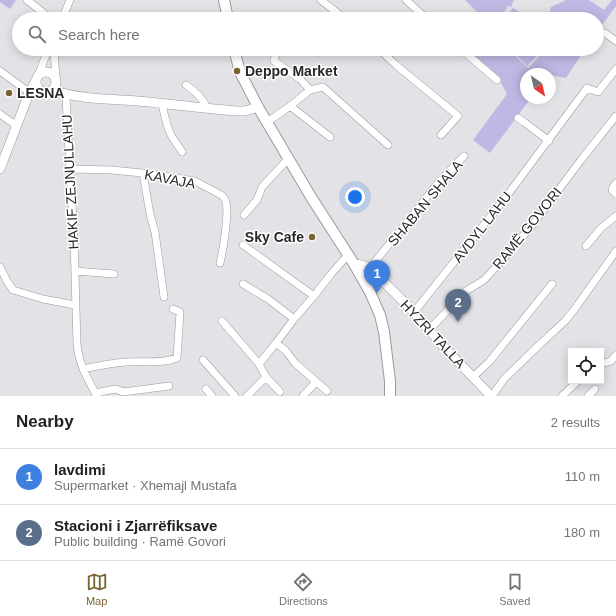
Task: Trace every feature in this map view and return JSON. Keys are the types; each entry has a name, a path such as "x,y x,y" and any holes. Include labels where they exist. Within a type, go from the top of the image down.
{"main road":[{"path":"224,0 227,12"},
{"path":"236,56 240,72 258,107 370,292 380,315 386,342 390,396"}],"street":[{"path":"27,0 42,12"},
{"path":"65,12 70,0"},
{"path":"320,0 336,12"},
{"path":"406,0 420,12"},
{"path":"605,33 616,41"},
{"path":"0,169 28,96 45,56"},
{"path":"0,71 30,93 48,91 56,86 54,56"},
{"path":"275,56 274,61 300,79 310,90"},
{"path":"386,56 458,116 441,135"},
{"path":"471,56 497,80"},
{"name":"AVDYL LAHU","path":"414,312 490,218 588,88 598,92 616,69"},
{"path":"37,78 45,72 51,73 56,80"},
{"path":"37,78 38,88 67,94 236,111 245,111 258,107"},
{"path":"186,85 199,96 207,108"},
{"path":"267,122 310,90 323,87 388,145"},
{"name":"HAKIF ZEJNULLAHU","path":"67,94 74,239 76,337 78,352 83,369 96,395"},
{"path":"162,103 169,130 182,152"},
{"path":"290,106 330,137"},
{"path":"0,114 17,126"},
{"name":"RAMË GOVORI","path":"429,330 466,291 484,280 530,228 616,116"},
{"path":"518,118 548,141"},
{"name":"SHABAN SHALA","path":"370,268 439,182 464,156"},
{"path":"244,215 257,200 262,187 289,158"},
{"name":"KAVAJA","path":"70,169 111,170 143,173 195,181 223,196 225,200 226,214 220,263"},
{"path":"143,173 150,214 155,232 164,297"},
{"path":"616,183 612,187 612,190 616,194"},
{"path":"586,246 601,228 616,216"},
{"path":"243,245 314,296"},
{"path":"492,396 504,379 574,310 616,251"},
{"path":"259,364 294,319 348,255"},
{"path":"354,264 370,268"},
{"path":"0,267 13,290 43,299 76,305"},
{"name":"HYZRI TALLA","path":"370,268 414,312 429,330 492,396"},
{"path":"75,271 114,274"},
{"path":"242,284 268,299 294,319"},
{"name":"HYZRI TALLA","path":"473,377 489,362 552,284"},
{"path":"83,369 125,362 165,361 177,358 180,312 173,309"},
{"path":"222,321 259,364 266,377 280,392"},
{"path":"276,343 286,351 295,363 327,391"},
{"path":"604,363 611,361 616,355"},
{"path":"203,360 235,396"},
{"path":"247,396 266,377"},
{"path":"303,396 316,382"},
{"path":"562,396 575,384"},
{"path":"96,395 116,389 123,392 169,386"},
{"path":"206,389 212,396"},
{"path":"588,396 595,389"}],"shaded area":[{"path":"0,0 16,0 10,9 0,2"},
{"path":"465,0 514,0 511,7 508,6 504,12 477,12"},
{"path":"566,0 589,0 604,10 612,0 616,0 616,6 604,22 604,12 550,12 551,7"},
{"path":"513,8 519,12 510,12"},
{"path":"472,56 515,56 528,68 520,68 520,104 527,104 490,153 473,140 507,94 499,79"},
{"path":"517,56 537,56 527,66"},
{"path":"539,56 580,56 566,78 556,76 556,68 528,68"}],"place":[{"name":"Deppo Market","path":"237,71"},
{"name":"LESNA","path":"9,93"},
{"name":"Sky Cafe","path":"312,237"},
{"name":"lavdimi","path":"377,293"},
{"name":"Stacioni i Zjarrëfiksave","path":"458,322"}]}
